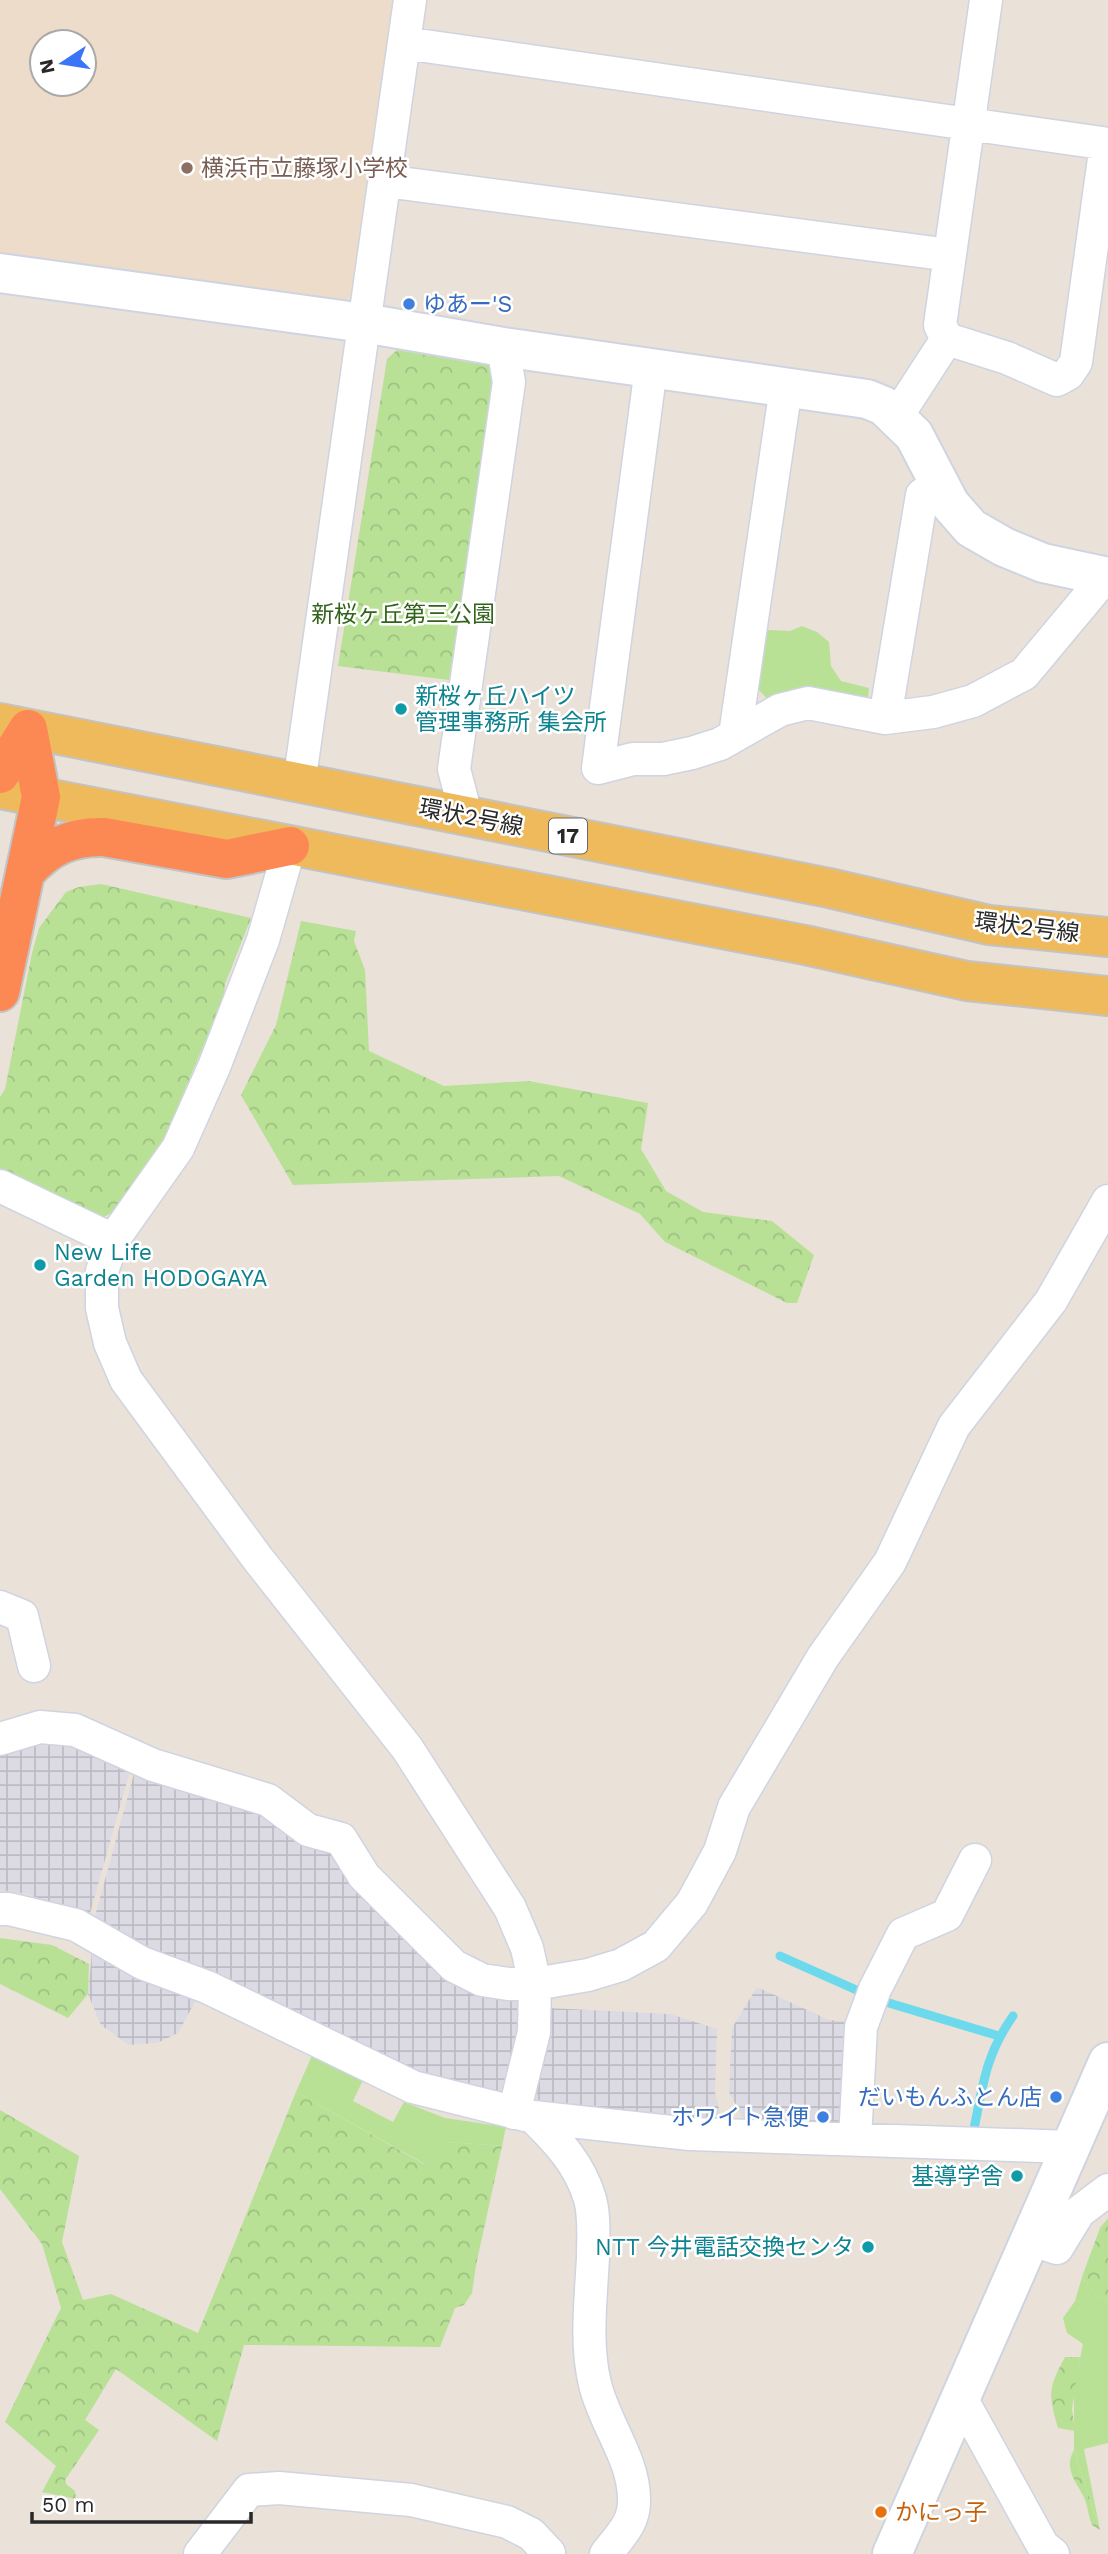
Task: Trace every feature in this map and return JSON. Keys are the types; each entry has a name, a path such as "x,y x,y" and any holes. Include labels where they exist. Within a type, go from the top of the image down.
{"highway":[{"path":"0,774 14,726"},
{"path":"0,992 41,797 14,726"},
{"path":"26,872 39,857 60,843 85,836 227,859 290,846"}],"main road":[{"name":"環状2号線","path":"14,726 829,888 989,925 1108,937"},
{"path":"0,789 793,943 967,981 1108,996"}],"street":[{"path":"299,784 410,0"},
{"path":"404,43 969,124 1107,144 1098,280 1076,362 1068,374 1057,380 1007,358 947,339 940,325 969,124 986,0"},
{"path":"385,181 950,255"},
{"path":"0,273 364,323 503,348 651,368 867,399 884,406 914,435 950,504 971,528 1003,547 1043,563 1107,577 1024,674 973,701 933,712 885,718 808,703 780,710 720,744 692,753 663,759 633,760 598,768 651,368"},
{"path":"897,416 947,339"},
{"path":"466,815 454,769 509,382 503,348"},
{"path":"735,735 786,387"},
{"path":"885,718 922,495 940,482"},
{"path":"290,846 263,940 214,1067 178,1148 113,1240 102,1271 102,1308 110,1343 126,1380 258,1559 407,1748 510,1908 527,1948 536,1984 534,2032 523,2115"},
{"path":"0,1186 113,1240"},
{"path":"0,1739 40,1721 75,1730 153,1765 268,1800 308,1830 341,1839 364,1876 454,1965 482,1980 536,1984 588,1975 621,1965 656,1946 692,1903 720,1851 734,1807 823,1657 890,1562 954,1426 1051,1301 1108,1200"},
{"path":"0,1607 22,1616 34,1667"},
{"path":"855,2139 861,2027 875,1989 903,1934 947,1915 975,1860"},
{"path":"0,1909 76,1924 142,1963 207,1987 413,2087 523,2115 690,2134 1071,2147"},
{"path":"892,2554 1108,2062"},
{"path":"523,2115 561,2144 582,2178 590,2201 593,2227 592,2366 596,2390 632,2478 634,2501 632,2521 606,2554"},
{"path":"1029,2239 1057,2248 1079,2212 1108,2190"},
{"path":"961,2398 1043,2546 1053,2554"},
{"path":"200,2554 249,2490 279,2488 411,2500 507,2522 531,2534 549,2553"}],"shaded area":[{"name":"横浜市立藤塚小学校","path":"0,0 398,0 358,288 344,302 0,252"},
{"path":"32,1738 65,1741 130,1771 89,1917 27,1894 0,1890 0,1750"},
{"path":"135,1770 256,1804 335,1845 362,1890 523,1996 522,2031 507,2095 441,2082 153,1953 94,1920"},
{"path":"92,1952 139,1979 196,2000 178,2033 157,2043 129,2045 101,2025 88,1994"},
{"path":"757,1987 829,2020 848,2022 841,2126 745,2122 729,2092 732,2028"},
{"path":"548,2008 670,2014 717,2029 715,2092 723,2126 541,2112 533,2098 552,2034"}],"green space":[{"name":"新桜ヶ丘第三公園","path":"397,350 490,365 496,380 449,680 338,666 387,359"},
{"path":"802,626 817,632 829,642 831,666 841,681 869,688 868,697 804,689 769,701 758,689 767,630 790,631"},
{"path":"101,884 251,918 225,984 224,997 164,1139 111,1213 99,1220 0,1169 0,1097 5,1089 39,928 66,892"},
{"path":"301,921 356,931 354,941 365,970 369,1051 444,1086 529,1081 648,1103 641,1149 666,1191 703,1212 772,1221 814,1255 797,1303 787,1303 665,1242 640,1214 559,1176 293,1185 241,1095 276,1025"},
{"path":"0,1938 52,1945 89,1964 88,1994 68,2018 0,1984"},
{"path":"313,2053 363,2080 353,2101 393,2122 404,2102 445,2118 506,2127 502,2146 449,2142 425,2164 296,2092"},
{"path":"296,2092 424,2164 449,2142 502,2146 472,2293 464,2305 455,2308 440,2347 244,2345 217,2441 116,2369 85,2420 99,2430 65,2480 75,2491 76,2499 42,2492 56,2466 5,2422 61,2308 42,2244 0,2189 0,2110 79,2156 62,2242 83,2300 111,2294 198,2333"},
{"path":"1108,2218 1108,2299 1096,2295 1082,2277 1100,2228"},
{"path":"1082,2277 1096,2295 1108,2299 1108,2443 1084,2449 1100,2530 1074,2450 1074,2387 1083,2344 1067,2333 1063,2318 1075,2301"},
{"path":"1065,2357 1080,2357 1072,2409 1075,2431 1058,2428 1052,2407 1051,2391"},
{"path":"1074,2450 1100,2530 1092,2525 1084,2497 1070,2469"}],"waterway":[{"path":"780,1956 861,1992"},
{"path":"889,2003 999,2036"},
{"path":"974,2129 991,2057 1013,2016"}],"place":[{"name":"横浜市立藤塚小学校","path":"187,168"},
{"name":"ゆあー'S","path":"409,304"},
{"name":"新桜ヶ丘ハイツ 管理事務所 集会所","path":"401,709"},
{"name":"New Life Garden HODOGAYA","path":"40,1265"},
{"name":"だいもんふとん店","path":"1056,2097"},
{"name":"ホワイト急便","path":"823,2117"},
{"name":"基導学舎","path":"1017,2176"},
{"name":"NTT 今井電話交換センタ","path":"868,2247"},
{"name":"かにっ子","path":"881,2512"}]}
